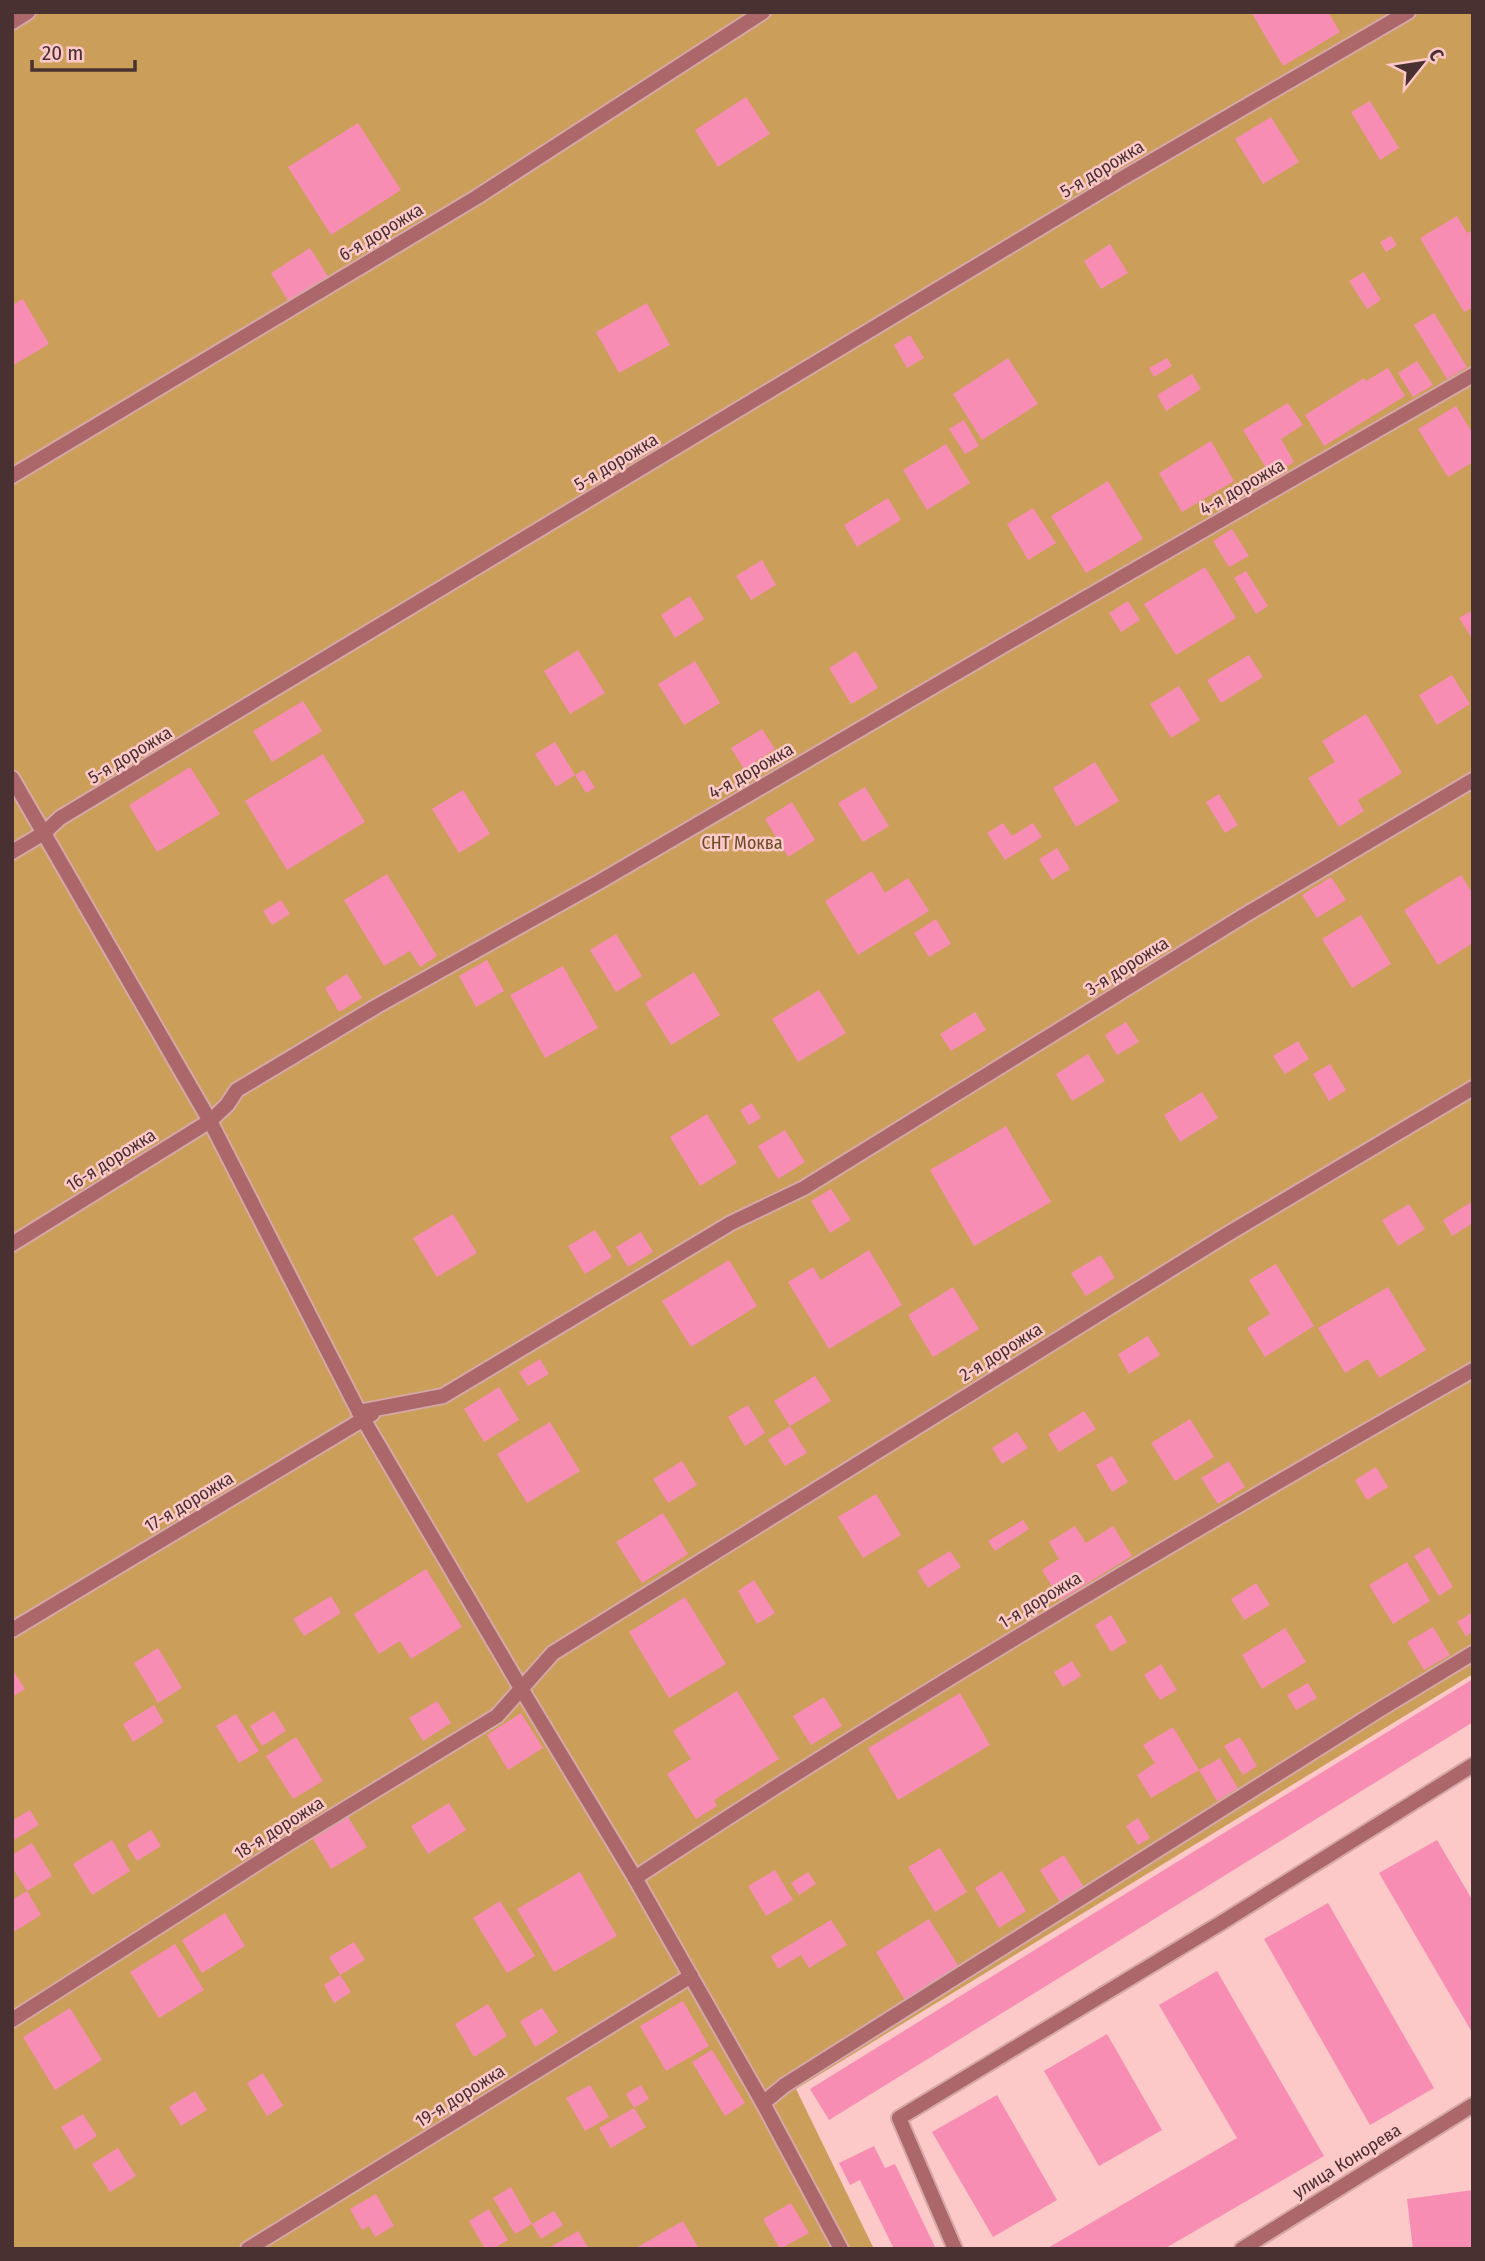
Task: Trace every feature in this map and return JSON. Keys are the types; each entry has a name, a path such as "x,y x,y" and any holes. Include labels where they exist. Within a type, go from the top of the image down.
{"street":[{"path":"12,22 28,12"},
{"name":"6-я дорожка","path":"12,476 477,197 764,12"},
{"name":"5-я дорожка","path":"12,852 44,833 60,818 1408,12"},
{"name":"4-я дорожка","path":"227,1105 237,1090 377,1006 599,882 1473,375"},
{"path":"12,778 210,1121 362,1416 635,1878 763,2103 841,2249"},
{"name":"3-я дорожка","path":"385,1406 443,1396 731,1223 804,1188 1245,915 1473,780"},
{"name":"2-я дорожка","path":"553,1653 1226,1235 1473,1087"},
{"name":"16-я дорожка","path":"12,1244 210,1121 227,1105"},
{"name":"1-я дорожка","path":"635,1878 954,1674 1230,1509 1473,1370"},
{"name":"17-я дорожка","path":"12,1630 362,1416 385,1406"},
{"name":"18-я дорожка","path":"12,2020 274,1853 497,1716 553,1653"},
{"path":"763,2103 785,2085 1473,1653"},
{"path":"955,2249 900,2118 1221,1923 1473,1765"},
{"name":"19-я дорожка","path":"248,2249 691,1976"},
{"name":"улица Конорева","path":"1242,2249 1473,2105"}],"green space":[{"name":"СНТ Моква","path":"12,12 1473,12 1473,1674 796,2089 874,2249 12,2249"}],"building":[{"path":"1251,12 1328,12 1340,32 1283,66"},
{"path":"746,97 770,134 718,167 695,130"},
{"path":"1370,101 1399,148 1380,160 1351,112"},
{"path":"1271,117 1299,162 1263,184 1235,139"},
{"path":"358,123 401,190 331,235 288,167"},
{"path":"1457,216 1467,233 1473,230 1473,307 1464,312 1420,238"},
{"path":"1391,236 1397,245 1386,252 1380,242"},
{"path":"1110,244 1128,273 1101,289 1084,261"},
{"path":"310,248 329,278 289,302 271,273"},
{"path":"1364,272 1381,300 1367,309 1349,281"},
{"path":"23,299 49,344 12,366 12,305"},
{"path":"647,303 670,345 619,373 596,332"},
{"path":"1434,313 1467,367 1447,379 1414,325"},
{"path":"910,335 924,358 907,368 894,345"},
{"path":"1008,358 1038,404 982,440 953,394"},
{"path":"1167,358 1172,366 1154,377 1149,368"},
{"path":"1417,361 1433,385 1413,397 1398,373"},
{"path":"1388,368 1405,396 1324,446 1305,415 1364,378 1366,381"},
{"path":"1192,374 1201,389 1166,411 1157,395"},
{"path":"1288,403 1303,425 1281,439 1294,462 1271,476 1243,430"},
{"path":"1456,406 1473,434 1473,462 1448,477 1418,429"},
{"path":"964,420 979,446 965,454 949,429"},
{"path":"1211,441 1234,481 1182,512 1159,473"},
{"path":"946,444 970,483 927,510 903,470"},
{"path":"1108,481 1143,539 1086,573 1051,516"},
{"path":"888,498 901,520 857,547 844,525"},
{"path":"1033,508 1056,543 1028,560 1007,524"},
{"path":"1232,529 1249,556 1229,567 1213,541"},
{"path":"762,560 776,585 751,600 736,576"},
{"path":"1205,567 1236,618 1176,655 1144,604"},
{"path":"1246,571 1268,606 1256,614 1234,578"},
{"path":"690,596 704,619 675,638 661,615"},
{"path":"1128,601 1140,620 1121,632 1109,613"},
{"path":"1473,610 1473,640 1459,618"},
{"path":"578,650 605,693 570,714 544,671"},
{"path":"856,651 878,688 851,704 829,668"},
{"path":"1249,655 1263,677 1221,703 1207,680"},
{"path":"695,661 720,703 684,725 658,684"},
{"path":"1452,675 1470,704 1437,725 1419,695"},
{"path":"1179,686 1200,720 1171,738 1150,704"},
{"path":"303,701 322,731 272,762 253,731"},
{"path":"1366,714 1402,773 1358,800 1364,811 1339,827 1308,778 1335,762 1322,741"},
{"path":"762,729 775,749 744,769 731,748"},
{"path":"555,742 575,775 556,787 535,754"},
{"path":"323,754 365,822 287,870 245,801"},
{"path":"1095,762 1119,801 1076,827 1053,788"},
{"path":"190,767 220,814 157,852 129,805"},
{"path":"584,770 595,788 586,793 575,775"},
{"path":"865,787 889,826 863,842 838,803"},
{"path":"463,790 490,834 459,853 432,809"},
{"path":"1219,794 1238,825 1225,833 1206,802"},
{"path":"792,802 815,840 788,857 765,819"},
{"path":"1003,823 1012,836 1033,823 1042,837 1005,860 987,833"},
{"path":"1057,848 1070,869 1052,880 1039,859"},
{"path":"872,871 885,893 908,878 929,911 858,955 825,901"},
{"path":"387,874 437,956 420,967 410,951 384,966 344,900"},
{"path":"1461,875 1473,894 1473,943 1438,965 1404,910"},
{"path":"1331,877 1346,900 1317,918 1302,895"},
{"path":"281,900 290,914 272,925 263,911"},
{"path":"1361,915 1391,964 1352,988 1322,939"},
{"path":"936,919 951,944 929,957 914,933"},
{"path":"616,934 642,976 616,992 590,950"},
{"path":"487,960 504,991 476,1007 459,976"},
{"path":"563,966 598,1028 545,1058 510,995"},
{"path":"694,972 720,1015 671,1045 645,1003"},
{"path":"347,974 362,998 339,1012 325,988"},
{"path":"819,990 846,1033 798,1062 772,1019"},
{"path":"975,1012 986,1030 951,1051 940,1034"},
{"path":"1126,1022 1139,1042 1117,1055 1105,1035"},
{"path":"1298,1041 1309,1059 1285,1074 1273,1056"},
{"path":"1088,1054 1105,1081 1072,1101 1056,1074"},
{"path":"1330,1064 1346,1090 1329,1101 1313,1074"},
{"path":"1202,1092 1218,1118 1180,1142 1164,1115"},
{"path":"752,1103 761,1118 749,1125 740,1110"},
{"path":"707,1114 737,1163 700,1186 670,1137"},
{"path":"1006,1126 1051,1202 974,1246 930,1170"},
{"path":"785,1130 805,1162 778,1179 758,1146"},
{"path":"831,1189 851,1220 830,1233 811,1201"},
{"path":"1473,1201 1473,1223 1452,1236 1443,1220"},
{"path":"1409,1204 1425,1229 1398,1246 1382,1220"},
{"path":"453,1214 477,1253 437,1277 413,1238"},
{"path":"595,1230 612,1257 585,1274 568,1246"},
{"path":"641,1232 653,1252 628,1267 616,1247"},
{"path":"869,1250 902,1305 829,1349 788,1282 813,1267 821,1280"},
{"path":"1101,1255 1115,1278 1086,1296 1071,1273"},
{"path":"729,1260 757,1306 691,1347 662,1301"},
{"path":"1276,1264 1314,1326 1265,1357 1247,1328 1270,1314 1249,1280"},
{"path":"953,1287 979,1329 933,1357 908,1315"},
{"path":"1388,1287 1426,1350 1379,1378 1368,1359 1345,1373 1318,1328"},
{"path":"1148,1336 1160,1355 1129,1374 1118,1354"},
{"path":"540,1359 549,1374 528,1386 519,1372"},
{"path":"815,1376 831,1401 790,1426 774,1401"},
{"path":"499,1387 519,1420 484,1442 464,1409"},
{"path":"748,1405 765,1433 745,1446 728,1417"},
{"path":"1084,1411 1096,1429 1059,1452 1048,1434"},
{"path":"1190,1419 1214,1457 1175,1481 1151,1443"},
{"path":"550,1422 580,1471 527,1503 497,1454"},
{"path":"790,1426 807,1453 785,1466 768,1440"},
{"path":"1017,1432 1028,1448 1002,1464 992,1448"},
{"path":"1112,1456 1128,1482 1112,1492 1096,1465"},
{"path":"682,1461 697,1485 668,1503 653,1479"},
{"path":"1229,1461 1245,1487 1218,1504 1201,1478"},
{"path":"1376,1467 1388,1487 1367,1500 1355,1480"},
{"path":"876,1494 901,1535 863,1558 838,1517"},
{"path":"663,1513 688,1554 642,1583 616,1542"},
{"path":"1023,1520 1029,1529 995,1551 988,1541"},
{"path":"1075,1526 1086,1543 1113,1526 1132,1556 1060,1600 1042,1570 1059,1559 1049,1542"},
{"path":"1429,1547 1453,1587 1439,1596 1414,1556"},
{"path":"950,1551 961,1567 928,1588 917,1571"},
{"path":"1407,1562 1430,1601 1393,1624 1369,1585"},
{"path":"426,1569 462,1627 411,1659 400,1641 379,1654 354,1614"},
{"path":"754,1580 775,1613 757,1624 738,1591"},
{"path":"1256,1583 1270,1605 1244,1620 1231,1599"},
{"path":"331,1596 341,1613 304,1636 293,1619"},
{"path":"685,1597 726,1664 669,1698 629,1632"},
{"path":"1473,1612 1473,1632 1466,1636 1457,1622"},
{"path":"1111,1615 1127,1642 1111,1652 1095,1625"},
{"path":"1433,1627 1450,1655 1424,1670 1407,1642"},
{"path":"1285,1628 1306,1662 1262,1689 1242,1655"},
{"path":"158,1648 182,1688 158,1703 134,1663"},
{"path":"1072,1661 1081,1676 1063,1687 1054,1672"},
{"path":"1161,1664 1177,1690 1160,1700 1144,1675"},
{"path":"12,1669 25,1689 12,1697"},
{"path":"1473,1679 1473,1722 829,2120 810,2089"},
{"path":"1308,1683 1317,1698 1296,1710 1287,1695"},
{"path":"737,1691 779,1759 714,1800 717,1806 696,1819 667,1774 691,1759 673,1731"},
{"path":"960,1693 990,1745 898,1800 868,1748"},
{"path":"824,1697 842,1726 811,1745 793,1716"},
{"path":"437,1701 451,1723 423,1741 409,1718"},
{"path":"154,1705 164,1722 133,1742 123,1724"},
{"path":"274,1711 286,1731 262,1746 250,1726"},
{"path":"521,1713 543,1748 508,1770 487,1735"},
{"path":"236,1714 259,1751 239,1763 216,1726"},
{"path":"1173,1727 1199,1770 1151,1798 1137,1775 1155,1763 1143,1745"},
{"path":"296,1737 323,1781 293,1799 266,1756"},
{"path":"1240,1737 1257,1766 1243,1775 1224,1746"},
{"path":"1220,1758 1238,1788 1217,1801 1199,1770"},
{"path":"449,1803 466,1830 428,1854 411,1826"},
{"path":"30,1810 39,1825 12,1841 12,1821"},
{"path":"348,1817 367,1847 331,1869 313,1839"},
{"path":"1138,1818 1150,1838 1138,1845 1126,1826"},
{"path":"151,1830 161,1846 137,1861 127,1845"},
{"path":"112,1840 130,1871 92,1895 73,1864"},
{"path":"1437,1840 1473,1901 1473,2034 1379,1873"},
{"path":"32,1843 52,1876 27,1891 12,1867 12,1855"},
{"path":"940,1848 967,1892 935,1912 908,1867"},
{"path":"1064,1855 1085,1889 1061,1904 1040,1870"},
{"path":"775,1870 793,1900 766,1916 748,1886"},
{"path":"1002,1871 1026,1911 999,1928 975,1888"},
{"path":"580,1872 617,1936 554,1972 517,1909"},
{"path":"808,1872 816,1884 799,1895 791,1883"},
{"path":"27,1891 41,1915 12,1933 12,1900"},
{"path":"500,1901 535,1956 507,1973 473,1918"},
{"path":"1328,1903 1434,2088 1370,2125 1264,1939"},
{"path":"225,1913 245,1946 202,1973 182,1940"},
{"path":"929,1919 960,1968 906,2002 876,1952"},
{"path":"831,1920 847,1945 809,1968 801,1955 778,1969 771,1956"},
{"path":"354,1942 365,1960 340,1975 329,1957"},
{"path":"175,1944 204,1990 159,2018 130,1972"},
{"path":"1217,1971 1324,2156 1164,2249 1046,2249 1237,2138 1159,2005"},
{"path":"340,1975 351,1992 334,2003 324,1985"},
{"path":"683,2001 709,2046 666,2071 640,2026"},
{"path":"488,2004 507,2036 474,2057 455,2024"},
{"path":"70,2008 102,2060 55,2090 23,2037"},
{"path":"542,2008 558,2032 535,2047 520,2021"},
{"path":"1107,2034 1162,2130 1099,2166 1044,2071"},
{"path":"712,2050 745,2103 725,2116 692,2062"},
{"path":"263,2073 283,2106 267,2116 247,2083"},
{"path":"590,2085 609,2117 585,2131 566,2098"},
{"path":"641,2085 649,2099 634,2108 626,2094"},
{"path":"195,2091 207,2110 181,2126 169,2107"},
{"path":"997,2095 1057,2200 993,2237 932,2132"},
{"path":"634,2108 646,2127 611,2148 599,2128"},
{"path":"83,2114 97,2136 75,2150 61,2127"},
{"path":"874,2146 885,2168 895,2164 936,2249 894,2249 860,2180 850,2185 839,2163"},
{"path":"118,2148 136,2176 110,2192 92,2164"},
{"path":"511,2187 532,2224 515,2234 493,2198"},
{"path":"1473,2190 1473,2249 1413,2249 1407,2199"},
{"path":"376,2194 394,2226 375,2237 369,2226 362,2230 350,2209"},
{"path":"791,2203 809,2233 780,2249 763,2219"},
{"path":"489,2209 508,2240 493,2249 485,2249 469,2221"},
{"path":"554,2211 563,2225 541,2239 532,2224"},
{"path":"683,2221 699,2249 634,2249"},
{"path":"578,2231 589,2249 547,2249"}]}
